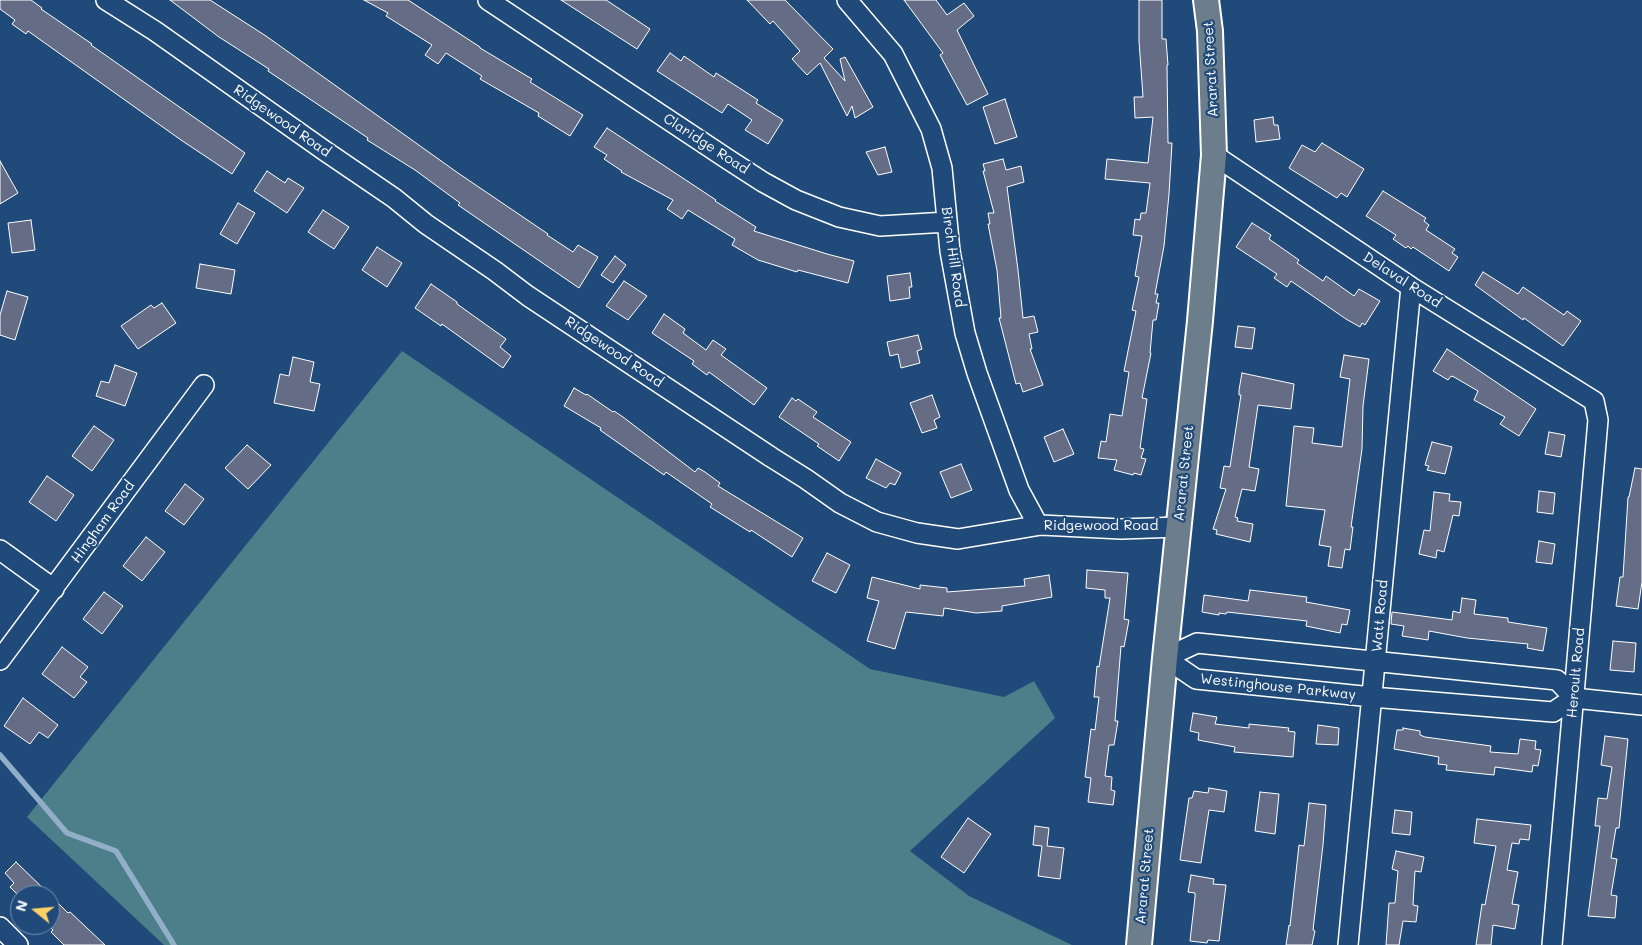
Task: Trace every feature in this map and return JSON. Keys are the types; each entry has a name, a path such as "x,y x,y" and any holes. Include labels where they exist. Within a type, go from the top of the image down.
{"main road":[{"name":"Ararat Street","path":"1139,945 1165,658 1200,321 1214,155 1211,48 1206,0"}],"street":[{"name":"Ridgewood Road","path":"106,0 155,30 394,198 426,224 528,296 840,503 877,522 917,533 958,539 1041,525 1121,529 1178,527"},
{"name":"Claridge Road","path":"488,0 736,164 796,200 839,217 880,226 947,222"},
{"name":"Birch Hill Road","path":"847,0 894,54 931,129 942,168 950,251 965,333 977,373 1019,490 1038,526 1041,525"},
{"name":"Delaval Road","path":"1214,155 1411,287 1594,401"},
{"name":"Watt Road","path":"1348,945 1411,287"},
{"name":"Hingham Road","path":"0,660 204,385"},
{"name":"Heroult Road","path":"1552,945 1598,420 1594,401"},
{"path":"0,550 54,589"},
{"path":"1165,658 1197,643 1557,680 1574,698 1642,704"},
{"name":"Westinghouse Parkway","path":"1165,658 1196,679 1372,697 1553,712 1574,698"},
{"path":"0,927 18,945"}],"green space":[{"path":"402,351 870,669 1004,697 1034,681 1055,718 910,851 969,896 1072,945 164,945 27,817"}],"building":[{"path":"0,0 31,0 91,45 245,153 232,174 28,31 26,34 12,24 15,20 0,9"},
{"path":"170,0 210,0 266,36 547,235 573,252 578,245 598,257 579,288 458,205 460,203 415,170 367,140 368,138 268,71 269,69 219,37"},
{"path":"364,0 408,0 480,48 532,79 530,82 583,115 570,136 538,116 539,113 480,79 482,76 446,53 438,64 425,55 432,45 386,16 388,13"},
{"path":"561,0 606,0 650,29 637,49"},
{"path":"747,0 785,0 833,49 824,58 845,81 840,59 845,57 873,107 855,118 852,106 847,116 820,63 807,75 792,59 800,51 773,21 770,24"},
{"path":"904,0 936,0 947,15 964,3 974,16 957,30 988,94 967,105 940,55 943,53"},
{"path":"1139,0 1162,0 1162,39 1166,39 1168,65 1168,143 1172,143 1164,246 1155,294 1158,294 1156,303 1159,303 1156,320 1153,320 1151,353 1142,398 1147,399 1140,448 1144,449 1141,458 1146,459 1141,475 1134,473 1133,475 1114,470 1117,460 1098,458 1101,441 1106,442 1110,414 1122,416 1129,372 1124,371 1136,311 1132,310 1139,277 1135,276 1142,236 1133,235 1135,219 1140,220 1141,213 1146,213 1150,183 1105,179 1107,159 1148,163 1153,117 1135,118 1134,97 1143,97 1139,41"},
{"path":"670,53 681,61 684,56 714,77 716,73 758,100 756,103 783,120 768,144 745,130 752,120 728,104 722,113 657,71"},
{"path":"1005,99 1017,137 995,144 983,107"},
{"path":"1273,117 1274,125 1278,125 1280,139 1256,142 1254,120"},
{"path":"607,128 756,227 754,231 854,261 848,283 798,270 797,272 758,260 732,245 735,239 688,210 682,219 667,209 673,200 621,172 604,159 607,155 594,147"},
{"path":"1322,143 1364,169 1347,197 1341,193 1337,198 1289,168 1302,145 1315,152"},
{"path":"885,147 892,172 878,175 866,152"},
{"path":"1003,159 1006,170 1021,166 1024,182 1007,187 1023,318 1034,316 1038,332 1029,334 1032,349 1030,349 1043,385 1023,392 1020,383 1016,384 999,318 1001,318 997,270 988,224 990,224 988,213 994,213 983,171 985,171 983,164"},
{"path":"0,161 18,193 0,204"},
{"path":"267,171 285,183 288,178 304,188 287,213 254,191"},
{"path":"1383,191 1426,218 1424,221 1429,225 1426,230 1455,249 1452,253 1458,257 1449,271 1413,247 1411,249 1408,246 1406,248 1393,239 1396,235 1366,216"},
{"path":"238,203 255,213 237,244 220,234"},
{"path":"323,210 349,227 334,249 308,232"},
{"path":"31,220 35,250 12,253 8,223"},
{"path":"1252,223 1271,235 1269,239 1299,260 1297,263 1323,281 1326,276 1354,296 1359,289 1380,301 1365,325 1362,323 1360,327 1346,319 1291,281 1287,287 1274,278 1277,274 1236,247"},
{"path":"377,247 402,263 387,287 362,270"},
{"path":"615,256 626,265 613,283 601,275"},
{"path":"200,264 235,270 231,294 196,288"},
{"path":"1483,272 1518,294 1523,287 1564,315 1567,311 1581,321 1563,346 1475,285"},
{"path":"910,273 912,287 909,287 910,298 890,301 887,276"},
{"path":"624,281 647,296 628,320 606,306"},
{"path":"431,284 506,339 500,347 511,356 503,368 442,324 441,326 415,308"},
{"path":"7,291 28,297 15,340 0,335 0,315"},
{"path":"162,303 176,323 138,349 121,326 151,305 154,308"},
{"path":"664,314 685,329 683,333 706,350 713,340 726,349 721,355 767,388 754,405 709,372 707,375 692,364 694,361 652,333"},
{"path":"1238,326 1255,328 1252,349 1235,347"},
{"path":"918,335 922,349 917,351 920,363 901,368 898,354 890,356 887,342"},
{"path":"1447,349 1536,409 1519,436 1500,424 1505,417 1474,400 1478,391 1454,377 1451,376 1448,380 1433,371"},
{"path":"1344,355 1369,359 1363,406 1362,449 1351,527 1353,527 1350,550 1345,549 1342,568 1328,566 1331,547 1319,545 1325,510 1286,506 1294,426 1314,428 1312,443 1342,447 1350,379 1340,377"},
{"path":"293,357 314,362 310,382 320,384 314,411 274,403 280,374 289,376"},
{"path":"115,365 137,373 125,406 96,396 101,381 109,383"},
{"path":"1242,373 1294,384 1291,409 1258,405 1249,467 1259,469 1255,491 1242,489 1235,517 1238,518 1237,521 1253,524 1250,542 1216,534 1217,530 1213,529 1226,489 1220,488 1224,466 1230,467 1241,395 1239,395 1239,390"},
{"path":"574,388 623,417 695,472 698,468 705,472 720,483 718,486 803,538 792,557 751,530 750,532 710,507 712,504 666,472 664,475 600,430 601,428 564,406"},
{"path":"932,395 940,417 934,420 937,428 922,433 910,403"},
{"path":"792,398 796,401 798,399 817,412 813,417 851,442 839,461 817,446 819,444 779,417"},
{"path":"94,426 114,440 92,471 72,456"},
{"path":"1063,429 1074,454 1054,462 1044,437"},
{"path":"1549,432 1565,435 1561,457 1545,454"},
{"path":"1432,442 1452,447 1445,474 1427,470 1429,466 1425,465"},
{"path":"247,445 271,465 248,489 225,468"},
{"path":"876,459 901,473 895,485 890,483 886,488 866,478"},
{"path":"961,464 972,490 951,498 940,472"},
{"path":"1635,468 1642,469 1642,582 1638,609 1616,606 1620,577 1623,577 1628,497"},
{"path":"47,476 74,495 56,521 29,502"},
{"path":"185,484 204,499 184,525 165,511"},
{"path":"1539,491 1555,493 1553,514 1537,512"},
{"path":"1434,492 1450,494 1449,501 1461,502 1459,516 1453,515 1444,552 1437,550 1436,558 1419,554 1424,530 1430,531"},
{"path":"146,537 165,552 142,581 123,566"},
{"path":"1539,541 1555,544 1552,564 1536,562"},
{"path":"827,553 850,565 836,593 812,581"},
{"path":"1087,570 1128,573 1124,619 1129,620 1124,647 1121,646 1115,721 1118,721 1114,745 1109,745 1105,776 1112,777 1111,790 1115,791 1113,805 1088,802 1091,778 1085,777 1091,729 1095,730 1099,697 1094,697 1097,666 1099,667 1110,598 1105,598 1105,590 1086,588"},
{"path":"1049,575 1052,597 1002,606 1002,611 976,613 944,608 943,616 906,612 895,649 867,641 879,601 867,598 872,577 920,589 920,585 947,588 947,592 1025,586 1024,579"},
{"path":"1250,590 1307,597 1306,602 1350,610 1347,625 1342,624 1340,633 1306,626 1307,621 1227,612 1226,614 1219,613 1219,615 1202,612 1204,595 1248,601"},
{"path":"104,592 123,606 102,634 83,619"},
{"path":"1462,598 1476,600 1474,614 1508,618 1508,622 1547,628 1543,651 1527,648 1528,644 1467,638 1429,631 1428,640 1402,636 1404,626 1391,624 1392,612 1452,620 1453,611 1460,613"},
{"path":"1613,641 1636,643 1634,672 1610,670"},
{"path":"62,647 88,667 80,677 87,682 74,698 42,674"},
{"path":"23,698 58,725 48,738 39,732 30,744 4,726"},
{"path":"1193,713 1217,717 1215,724 1249,728 1249,724 1289,728 1288,731 1295,732 1293,757 1234,752 1235,747 1198,740 1199,733 1190,731"},
{"path":"1318,725 1339,728 1338,745 1316,744"},
{"path":"1403,728 1420,731 1420,735 1425,737 1491,746 1490,752 1518,754 1520,739 1536,741 1535,749 1541,750 1538,766 1533,765 1532,772 1495,767 1494,775 1446,770 1447,765 1438,764 1439,757 1394,749 1397,730 1403,730"},
{"path":"1605,736 1628,739 1619,828 1616,828 1611,858 1617,859 1611,895 1617,896 1615,918 1588,916 1600,826 1595,826 1598,798 1607,799 1612,767 1601,765"},
{"path":"1209,788 1227,791 1224,812 1209,810 1201,863 1180,860 1189,798 1192,798 1194,791 1208,793"},
{"path":"1260,792 1279,794 1275,834 1255,831"},
{"path":"1309,803 1326,805 1313,930 1315,931 1312,945 1286,945 1290,926 1299,845 1304,846"},
{"path":"1395,810 1412,812 1410,835 1392,833"},
{"path":"968,818 991,834 964,873 941,857"},
{"path":"1477,819 1531,825 1529,840 1520,839 1519,844 1512,843 1507,870 1518,872 1512,904 1519,905 1515,929 1493,925 1491,945 1476,945 1482,904 1485,905 1496,846 1474,843"},
{"path":"1035,826 1049,828 1047,846 1064,848 1060,879 1038,876 1042,846 1033,845"},
{"path":"1396,851 1424,857 1421,872 1415,871 1413,905 1418,906 1416,922 1403,921 1399,945 1386,945 1389,903 1395,903 1398,871 1392,869"},
{"path":"16,862 40,885 12,885 14,883 5,873"},
{"path":"1191,875 1214,879 1213,884 1226,885 1219,941 1208,940 1207,943 1190,941 1195,897 1195,893 1188,892"},
{"path":"60,905 105,945 64,945 54,935 60,935"}],"waterway":[{"path":"0,755 67,833 116,851 174,945"}]}
